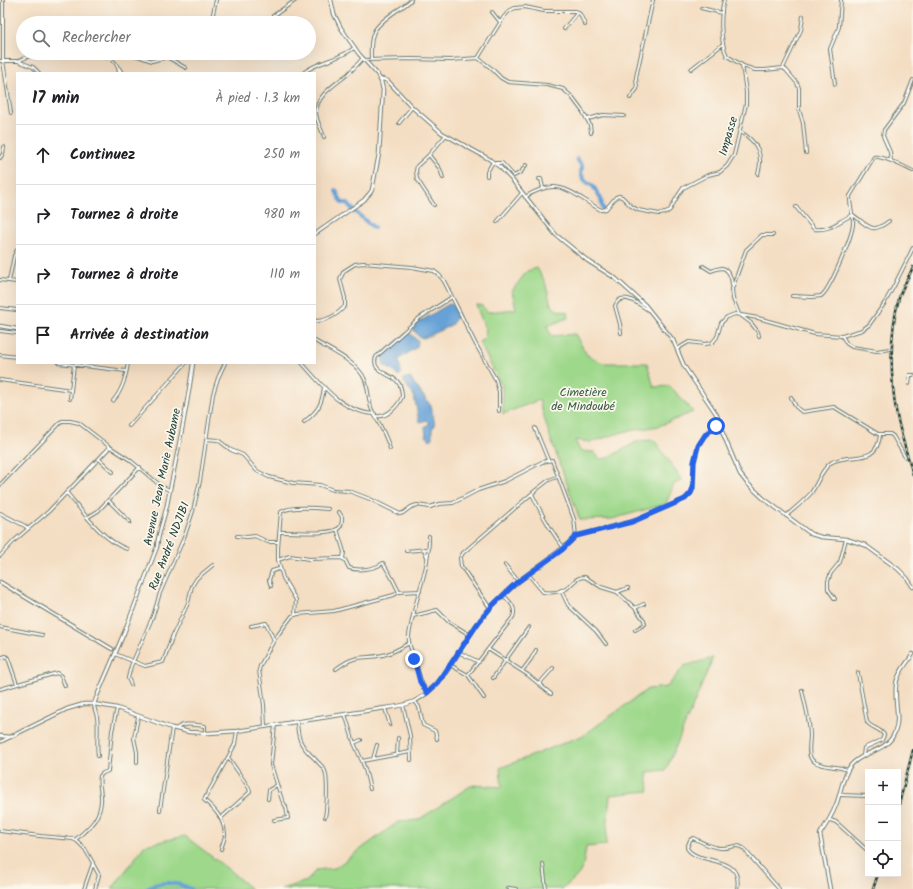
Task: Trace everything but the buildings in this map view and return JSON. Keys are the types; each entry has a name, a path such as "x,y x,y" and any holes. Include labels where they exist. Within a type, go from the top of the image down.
{"street":[{"path":"3,0 1,61 10,113"},
{"path":"213,16 216,0"},
{"path":"273,16 296,0"},
{"path":"316,233 364,200 370,193 379,154 383,94 380,80 375,71 363,59 346,37 337,19 331,0"},
{"path":"371,60 371,41 375,28 411,0"},
{"path":"630,98 637,89 636,77 653,0"},
{"path":"724,0 722,14 722,36 727,56 742,65 755,70 783,68 799,88 799,110 803,122 806,153"},
{"path":"835,84 830,49 839,27 841,0"},
{"path":"478,58 500,22 509,11 520,7 530,7 552,11 570,10 578,12 585,25"},
{"path":"701,8 722,14"},
{"path":"492,12 500,22"},
{"path":"564,29 578,12"},
{"path":"783,68 801,30 803,16"},
{"path":"691,69 723,44"},
{"path":"304,72 310,68 345,54 354,48"},
{"path":"363,59 451,60 478,58 501,78 508,82 547,85 563,89 575,101 588,119 591,133"},
{"path":"324,137 316,115 319,102 324,95 363,59"},
{"path":"1,61 18,60 38,72"},
{"path":"113,60 120,72"},
{"path":"172,60 186,68"},
{"name":"Impasse","path":"525,197 543,188 556,187 570,190 602,210 606,209 616,197 619,196 638,210 659,214 666,213 670,210 683,188 708,175 720,172 734,156 746,104 746,92 742,65"},
{"path":"380,80 384,79 388,81 412,107 435,128 495,163 507,173 556,235 588,261 615,278 642,301 673,340 684,366 717,415 719,424 743,479 755,491 786,516 815,536 846,539 865,545 898,569 913,587"},
{"path":"892,161 883,136 884,130 904,103 913,80"},
{"path":"399,123 412,107"},
{"path":"588,119 603,115 624,116"},
{"path":"739,131 747,136 760,151 760,165 758,174"},
{"path":"434,204 419,182 417,166 429,155 446,135"},
{"path":"0,158 3,154 4,147"},
{"path":"429,155 440,170 443,178"},
{"path":"792,296 812,297 823,294 849,243 853,224 850,196 873,159 878,156 913,171"},
{"path":"487,176 487,172 495,163 502,163 514,176 526,165"},
{"path":"539,179 541,179 543,188"},
{"path":"497,222 522,193"},
{"path":"796,207 814,229 820,230 832,227 853,215"},
{"path":"853,215 867,226 875,228 878,228 889,220"},
{"path":"732,286 746,250 762,235 773,235"},
{"path":"677,349 689,342 706,344 712,343 717,337 719,326 725,318 732,314 758,318 815,334 842,336 862,330 869,325 894,286 913,248"},
{"path":"9,281 16,252"},
{"path":"316,321 326,320 338,313 345,306 345,298 340,283 341,274 359,264 412,267 434,271 444,281 496,380 499,396 499,411"},
{"path":"703,266 711,271 723,268 731,277 733,299 739,314 752,323 759,336"},
{"path":"0,280 16,282"},
{"path":"303,364 324,387 345,406 380,417 388,414 402,397 401,389 397,382 377,368 375,363 376,357 418,319 452,297"},
{"path":"621,333 615,306 621,299 630,299 651,312"},
{"path":"0,308 16,310"},
{"path":"0,326 16,329"},
{"path":"0,331 16,333"},
{"path":"842,336 847,344 852,347 877,351 890,349"},
{"path":"316,343 344,358 360,372 366,382 370,402 386,436 390,449"},
{"path":"0,355 16,357"},
{"path":"66,364 126,371"},
{"path":"113,401 120,393 128,364"},
{"path":"129,426 185,364"},
{"name":"Avenue Jean Marie Aubame","path":"94,704 157,547 170,490 193,364"},
{"name":"Rue André NDJIBI","path":"131,685 128,676 133,662 153,616 160,593 191,519 196,499 215,386 225,364"},
{"path":"70,399 74,365"},
{"path":"909,384 909,377 913,374"},
{"path":"0,380 71,390"},
{"path":"304,422 319,408 324,387"},
{"path":"790,397 796,407 802,412 834,407 880,435 890,434 894,436 905,458"},
{"path":"0,485 62,422 70,421 79,422 110,447 140,467 161,486 170,490"},
{"path":"14,736 0,736 0,742 14,736 73,706 94,704 117,708 174,729 205,733 237,731 297,722 403,705 415,701 438,683 470,635 490,608 502,595 518,581 564,548 576,536 637,520 675,504 687,497 693,488 694,462 698,446 705,435 719,424"},
{"path":"535,428 548,460"},
{"path":"786,516 811,492 828,465 838,459 860,457 876,450 880,435"},
{"path":"206,439 218,440 231,450 243,455 257,471 268,477 293,483 320,485 333,490 349,491 370,499 400,514 417,505 430,507 439,504 452,503 478,490 505,481 542,462 552,460 576,525 576,536"},
{"path":"0,556 15,540 49,511 110,447"},
{"path":"99,459 113,472"},
{"path":"87,518 96,513 109,501 140,467"},
{"path":"490,608 461,566 460,558 463,553 532,494 549,480 558,477"},
{"path":"66,493 87,518 115,545 127,550"},
{"path":"532,494 548,526 564,548"},
{"path":"109,501 130,522"},
{"path":"295,615 296,600 288,589 279,569 278,542 281,512 283,510 303,508 328,509"},
{"path":"280,532 321,532 337,529 341,525 342,517 339,512"},
{"path":"0,513 28,529"},
{"path":"337,529 344,552 343,558 351,569 372,568 384,563 399,592"},
{"path":"237,536 256,536 268,542 278,542"},
{"path":"427,693 420,682 409,636 428,559 430,548 429,536"},
{"path":"835,599 828,589 828,585 831,573 842,557 846,539"},
{"path":"406,551 430,548"},
{"path":"424,549 428,559"},
{"path":"278,560 292,556 309,559 343,558"},
{"path":"0,582 112,649 115,654 146,667 163,662 173,635 188,603 192,586 197,578 213,565"},
{"path":"505,565 518,581"},
{"path":"271,586 269,580 272,571 279,569"},
{"path":"528,574 543,592 561,590 566,588 576,579 585,577 600,587 617,592 635,608 645,622 645,624 635,630"},
{"path":"617,592 628,588"},
{"path":"561,590 568,605 596,632 606,644"},
{"path":"264,727 264,705 260,666 274,640 290,618 295,615 334,611 387,597 399,592 420,591"},
{"path":"468,675 515,613 513,606 502,595"},
{"path":"635,608 644,604"},
{"path":"413,616 437,610 450,622 470,635"},
{"path":"251,626 266,623 274,640"},
{"path":"0,627 42,635"},
{"path":"493,678 529,627"},
{"path":"336,669 351,659 357,657 383,655 410,643"},
{"path":"112,649 118,647"},
{"path":"488,649 522,671 551,694"},
{"path":"522,671 536,650"},
{"path":"458,652 479,662"},
{"path":"830,889 820,834 830,820 847,770 852,764 863,756 886,745 894,735 897,722 897,681 900,673 913,654"},
{"path":"0,658 6,656 8,658 17,684"},
{"path":"450,665 468,675 484,698"},
{"path":"539,684 553,668"},
{"path":"858,673 867,722 870,726 881,731 884,735 882,740 864,748 863,756"},
{"path":"0,689 57,674 61,676 64,686"},
{"path":"802,690 808,715 810,756 812,760 821,765 847,770"},
{"path":"415,701 419,707 423,725 435,731 437,739"},
{"path":"94,704 97,718 96,745 98,756"},
{"path":"403,705 410,736 411,760"},
{"path":"76,840 96,821 99,812 101,801 99,784 100,776 108,771 112,731 117,708"},
{"path":"385,708 390,725"},
{"path":"345,714 354,743 365,769 370,789"},
{"path":"137,762 137,752 134,738 138,717"},
{"path":"297,722 299,741 325,770 327,805 325,817"},
{"path":"160,810 174,729 182,724 205,726 205,733"},
{"path":"274,820 288,818 286,807 282,800 271,765 275,725"},
{"path":"221,849 225,835 221,818 216,810 204,800 235,744 237,731"},
{"path":"397,755 398,738"},
{"path":"354,743 361,740"},
{"path":"373,759 377,745"},
{"path":"362,761 410,752"},
{"path":"221,818 250,792 250,788 228,758"},
{"path":"268,799 269,790 277,785"},
{"path":"840,794 865,796"},
{"path":"830,820 836,822 865,849"},
{"path":"0,831 76,840 85,849 99,875 95,889"},
{"path":"737,889 737,874 734,870 721,862 690,852 687,848 690,840 693,838 699,842 717,848 726,848 736,845 743,848 779,889"},
{"path":"84,889 93,863"},
{"path":"543,864 546,889"},
{"path":"508,888 516,889"}],"green space":[{"name":"Cimetière de Mindoubé","path":"537,268 545,282 551,305 557,310 567,312 568,318 547,326 551,336 575,334 587,355 603,363 647,363 654,387 670,386 693,412 659,426 623,432 591,442 575,440 580,451 594,452 600,459 608,458 638,441 654,440 682,481 674,484 666,504 612,519 580,520 550,437 539,400 503,414 502,386 479,342 484,339 486,331 476,305 481,305 488,312 516,309 512,291 527,271"},
{"path":"713,658 666,770 647,772 649,791 610,795 606,845 586,847 584,862 578,875 562,889 281,889 307,881 316,870 335,868 398,822 418,820 472,785 502,787 500,768 584,735 648,689 667,687 684,666"},
{"path":"185,836 251,889 112,889 145,845"}],"water":[{"path":"449,304 453,305 458,315 451,325 429,336 423,338 419,337 413,329 417,323"},
{"path":"410,333 418,341 417,347 399,359 401,374 398,376 392,370 384,366 382,358 383,354 403,336"},
{"path":"410,378 431,406 435,425 432,429 432,439 430,440 426,436 425,427 429,423 426,420 421,422 419,421 414,396 404,382 404,379"}],"waterway":[{"path":"577,159 582,166 581,173 583,178 593,186 601,199 604,210"},
{"path":"336,191 342,203 347,203 374,228"},
{"path":"147,889 163,883 180,885 191,889"}],"railway":[{"path":"913,267 899,298 893,326 892,341 892,372 897,416 913,475"},
{"path":"899,805 913,750"},
{"path":"873,889 877,877"}],"route":[{"path":"414,659 418,669 420,682 427,693 438,683 486,612 507,590 562,550 576,536 632,522 685,499 693,490 694,462 698,446 705,435 716,426"}]}
